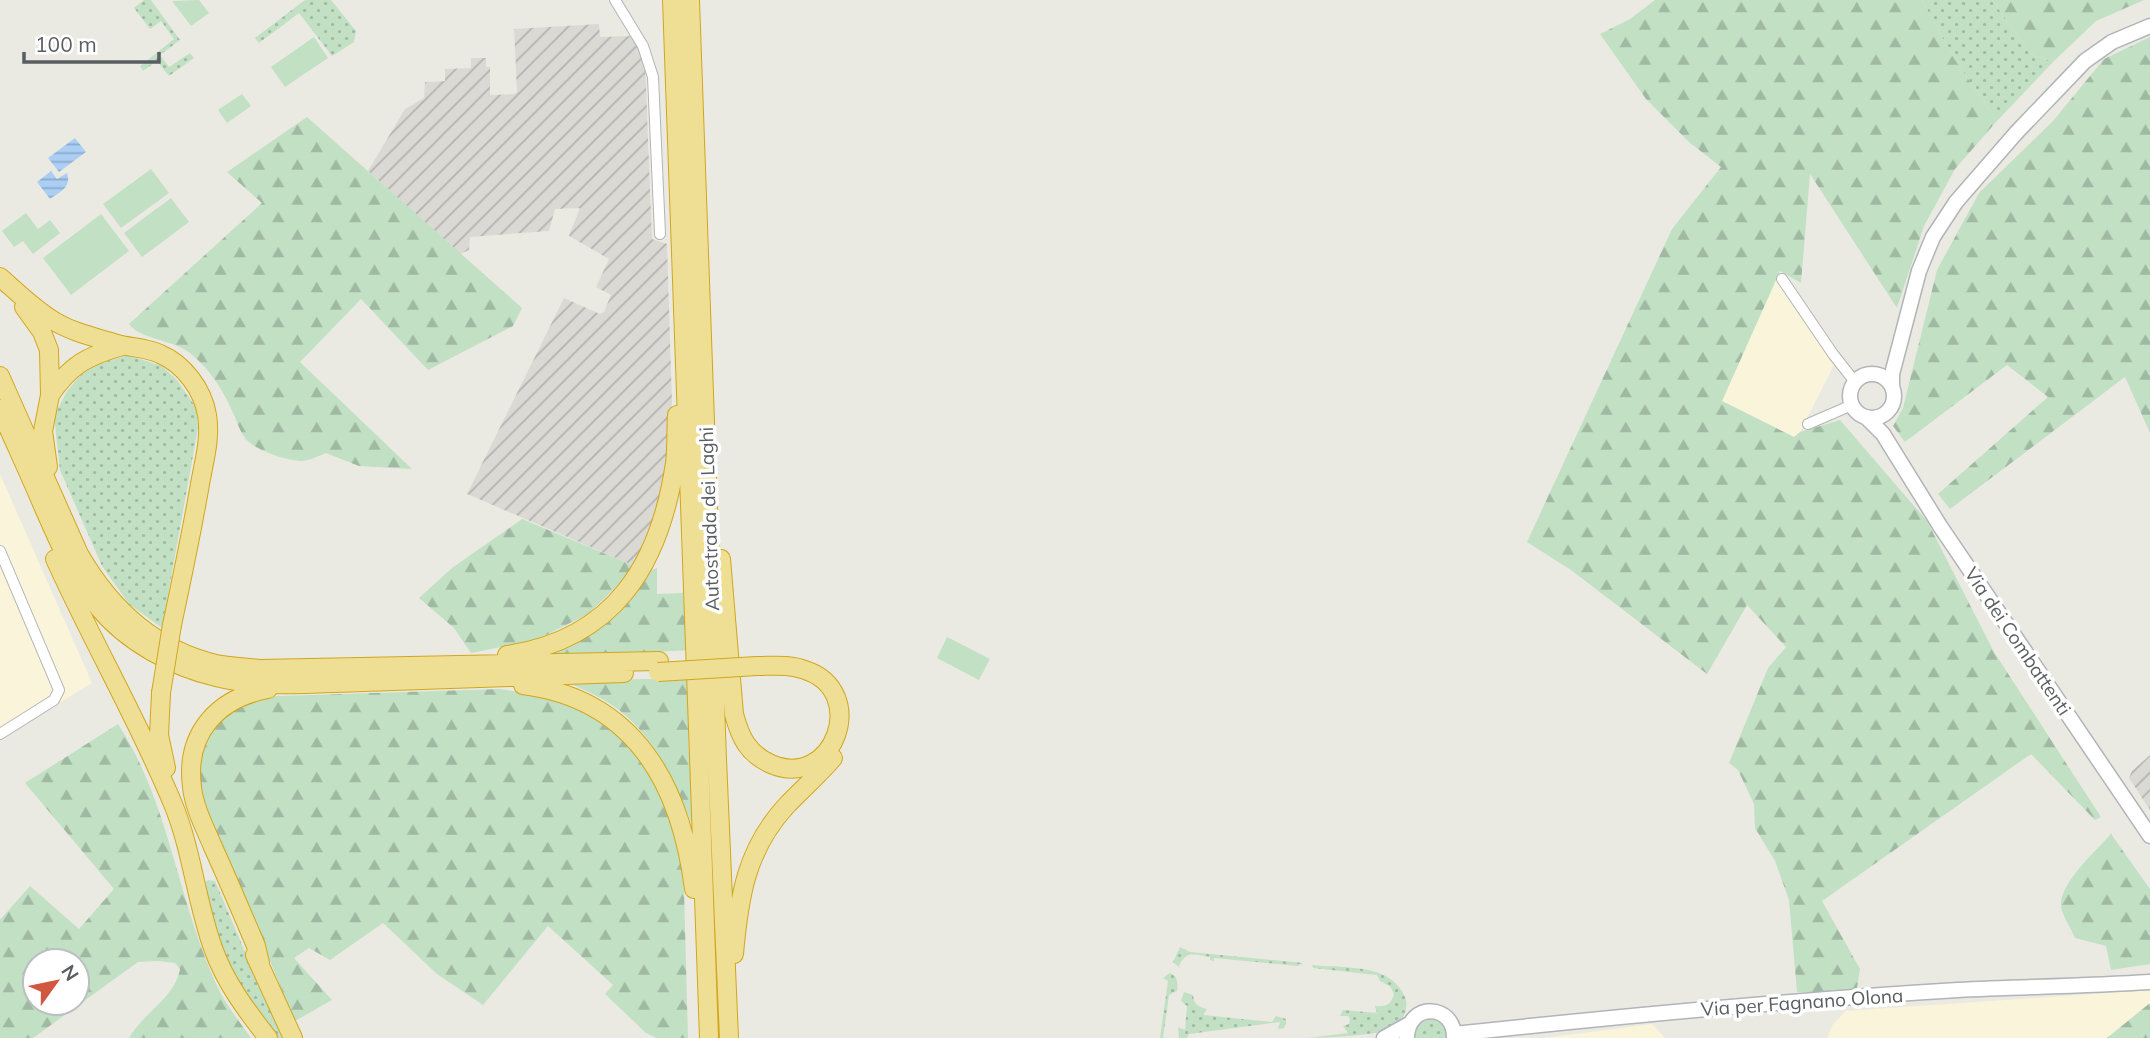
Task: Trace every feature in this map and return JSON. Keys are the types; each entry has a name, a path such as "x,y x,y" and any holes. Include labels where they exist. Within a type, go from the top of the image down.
{"highway":[{"name":"Autostrada dei Laghi","path":"672,0 708,1031"},
{"name":"Autostrada dei Laghi","path":"690,0 728,1030"},
{"path":"0,279 55,323 122,346 143,348 163,355 192,380 202,396 209,434 160,693 159,734 173,805"},
{"path":"0,279 32,316 42,332 50,358 50,395 43,431 45,454 61,514"},
{"path":"414,666 526,653 552,645 578,632 619,601 650,553 666,509 675,461 685,331"},
{"path":"50,395 68,372 79,363 93,355 122,346"},
{"path":"0,376 79,554 93,579 110,600 145,631 185,653 216,664 259,669 659,666"},
{"path":"0,408 67,561 100,609 126,634 149,650 179,665 215,677 257,683 468,679 798,658 824,667 836,677 849,704 850,721 845,738 837,753 766,831 753,855 740,895 728,1030"},
{"path":"0,434 80,614 144,738 173,805 186,841 206,928 219,965 240,1002 268,1038"},
{"path":"707,475 718,521 733,714 739,734 748,750 762,760 777,767 807,767 820,759 836,735 840,721 835,695 829,684 804,669 756,662"},
{"path":"468,679 540,687 572,696 608,715 624,728 652,762 663,779 679,821 688,856 708,1031"},
{"path":"260,963 256,946 194,799 192,756 204,728 228,703 252,692 302,683"},
{"path":"164,760 293,1038"}],"street":[{"path":"615,0 643,46 653,77 660,234"},
{"name":"Via dei Combattenti","path":"1889,443 1886,433 1887,413 1894,400 1892,374 1919,271 1933,237 1956,202 2016,133 2085,61 2112,42 2150,26"},
{"path":"1782,279 1832,354 1855,382"},
{"path":"1808,424 1852,405 1850,391 1855,382 1891,364 1897,355"},
{"path":"1873,374 1886,379 1892,386"},
{"name":"Via dei Combattenti","path":"1852,405 1883,434 1940,526 2150,836"},
{"path":"1867,418 1878,418 1887,413"},
{"path":"0,551 59,690 54,700 0,734"},
{"name":"Via per Fagnano Olona","path":"1384,1038 1408,1031 1413,1019 1424,1012 1438,1012 1449,1020 1454,1036 1619,1016 1794,1002 1960,990 2150,982"}],"shaded area":[{"path":"599,24 600,37 633,36 645,62 652,239 667,244 672,402 670,452 667,480 637,567 467,494 564,298 600,314 604,312 611,295 596,287 609,259 569,236 580,208 555,209 549,231 470,237 469,250 460,254 368,171 405,109 424,98 425,82 445,81 445,69 471,68 471,58 486,58 486,67 490,67 490,95 515,94 514,29"},
{"path":"1778,276 1837,359 1800,432 1794,437 1722,401"},
{"path":"0,474 92,683 0,739"},
{"path":"2150,755 2150,810 2129,778 2132,771"},
{"path":"2150,990 2150,1003 2107,1038 1827,1038 1833,1024 1846,1011"},
{"path":"1652,1024 1665,1038 1544,1038"}],"green space":[{"path":"144,0 151,0 180,40 160,55 169,67 190,53 194,58 169,76 157,61 143,71 140,66 174,39 161,21 150,29 134,8"},
{"path":"199,0 209,13 191,26 172,1"},
{"path":"305,0 331,0 356,31 354,42 332,56 299,13 259,43 255,38"},
{"path":"1655,0 1922,0 1953,57 1997,121 1955,169 1924,226 1897,308 1810,174 1801,283 1780,271 1722,401 1794,437 1800,432 1840,420 1927,521 1994,652 2101,817 2095,820 2031,754 1822,901 1860,969 1857,988 1843,992 1797,992 1789,900 1775,861 1755,828 1754,804 1738,770 1729,763 1768,668 1786,647 1747,605 1707,674 1571,570 1527,542 1672,229 1721,167 1689,142 1646,99 1600,34 1630,19"},
{"path":"1922,0 1992,0 2032,55 2053,62 1997,121 1953,57"},
{"path":"1992,0 2144,0 2096,21 2053,62 2032,55"},
{"path":"314,37 328,58 285,87 271,67"},
{"path":"2150,37 2150,433 2125,377 1950,509 1938,494 2048,397 2007,365 1905,442 1893,426 1903,408 1937,270 1979,193 2053,121 2104,59"},
{"path":"242,94 251,106 227,123 218,110"},
{"path":"307,117 522,308 513,326 428,370 361,299 300,362 412,469 359,466 326,453 295,461 263,451 244,436 221,390 198,360 184,349 141,333 129,324 262,203 227,172"},
{"path":"151,169 169,193 121,228 103,204"},
{"path":"171,198 189,222 142,257 124,233"},
{"path":"26,213 38,229 50,220 60,233 33,254 23,241 14,247 2,231"},
{"path":"101,214 129,251 71,295 43,258"},
{"path":"127,355 162,366 177,380 197,409 198,428 162,628 129,604 102,566 60,470 54,416 67,391 82,374 96,365"},
{"path":"522,519 637,567 588,614 536,640 471,653 454,628 419,598 452,568"},
{"path":"657,568 657,594 683,593 688,650 528,660 568,646 606,617 644,573"},
{"path":"947,637 990,659 979,680 937,658"},
{"path":"689,678 688,737 693,827 666,767 638,727 612,705 565,681"},
{"path":"500,689 544,696 586,710 613,726 649,769 668,810 679,851 684,890 688,1038 657,1038 646,1033 605,994 613,985 548,926 483,1005 437,974 383,923 330,960 309,948 294,958 332,1000 295,1021 197,787 201,744 208,729 247,697"},
{"path":"118,724 136,755 163,822 206,961 221,994 251,1038 129,1038 172,989 180,969 175,963 138,962 91,996 91,947 21,947 21,1017 62,1017 33,1038 0,1038 0,920 30,886 79,929 114,889 25,783"},
{"path":"2111,834 2150,889 2150,964 2111,970 2106,946 2075,938 2061,907 2062,898 2072,878"},
{"path":"208,880 215,881 285,1038 276,1038 258,1016 218,946 204,883"},
{"path":"1180,947 1190,952 1303,963 1298,966 1214,958 1214,961 1210,960 1210,957 1192,954 1185,957 1180,968 1173,962"},
{"path":"1312,965 1365,970 1389,978 1405,996 1406,1008 1402,1019 1393,1028 1378,1033 1308,1038 1348,1033 1343,1026 1349,1024 1350,1019 1348,1016 1340,1016 1343,1010 1377,1013 1375,1006 1387,1004 1394,994 1390,986 1380,981 1377,975 1313,968"},
{"path":"1170,973 1176,978 1177,991 1169,995 1163,1038 1160,1038 1168,981 1163,978"},
{"path":"1184,992 1193,995 1197,1005 1207,1009 1203,1015 1272,1022 1276,1016 1286,1019 1286,1024 1284,1028 1278,1029 1280,1022 1189,1034 1187,1038 1179,1038 1178,1027 1185,1030 1187,1006 1181,1001"},
{"path":"2150,1003 2150,1038 2107,1038"},
{"path":"1430,1019 1443,1025 1447,1038 1415,1038 1418,1026"}],"water":[{"path":"75,138 86,152 59,172 48,158"},
{"path":"51,171 57,179 67,173 68,182 64,189 50,199 37,182"}]}
